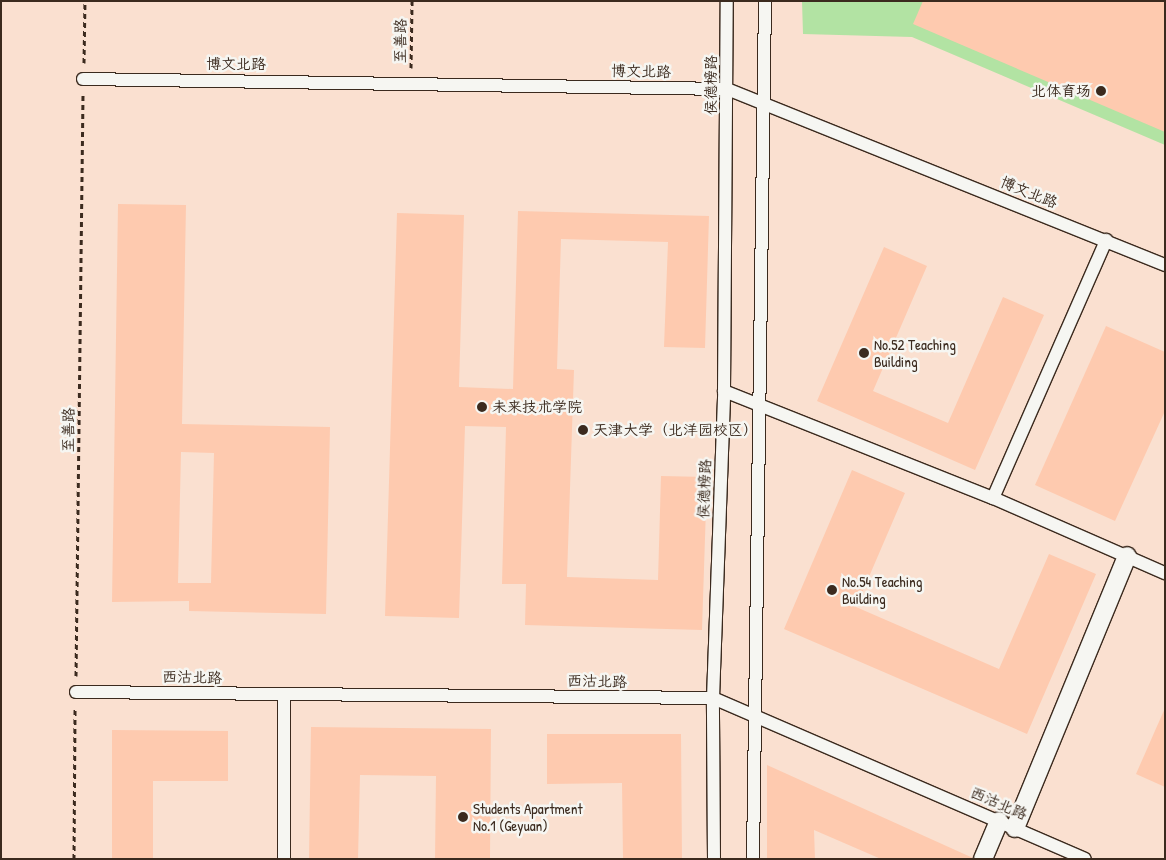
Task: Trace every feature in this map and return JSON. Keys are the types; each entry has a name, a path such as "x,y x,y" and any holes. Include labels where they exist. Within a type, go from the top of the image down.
{"street":[{"path":"983,859 1007,824 1128,556"}],"lane":[{"name":"侯德榜路","path":"714,859 713,698 724,391 727,1"},
{"path":"753,859 766,104 765,1"},
{"name":"博文北路","path":"83,79 410,82 727,89 1165,265"},
{"path":"993,498 1106,240"},
{"path":"724,391 993,498 1165,573"},
{"name":"西沽北路","path":"76,692 713,698 1085,859"},
{"path":"284,694 284,859"}],"path":[{"name":"至善路","path":"74,859 85,1"},
{"name":"至善路","path":"410,82 412,1"}],"shaded area":[{"name":"天津大学（北洋园校区）","path":"1,1 1165,1 1165,859 1,859"}],"green space":[{"name":"北体育场","path":"802,1 1165,1 1165,145 912,37 803,34"}],"building":[{"name":"北体育场","path":"923,1 1165,1 1165,132 913,24"},
{"path":"118,204 186,205 182,424 330,427 326,614 189,611 189,601 112,602","holes":["181,452 214,453 211,583 178,583"]},
{"name":"未来技术学院","path":"518,211 709,216 705,348 664,347 668,242 561,239 557,369 574,370 567,577 658,580 661,476 707,477 702,630 525,625 526,584 502,584 506,427 465,426 459,618 385,616 397,213 464,215 459,387 513,389"},
{"name":"No.52 Teaching Building","path":"884,247 927,266 873,391 948,423 1003,297 1044,315 975,470 817,401"},
{"path":"1106,326 1165,352 1165,411 1115,521 1035,485"},
{"name":"No.54 Teaching Building","path":"852,470 905,493 856,607 999,669 1049,554 1096,574 1027,734 784,629"},
{"path":"1165,708 1165,787 1136,774"},
{"name":"Students Apartment No.1 (Geyuan)","path":"311,727 491,729 490,859 435,859 436,776 360,775 358,859 309,859"},
{"path":"112,730 228,731 228,781 153,781 153,859 112,859"},
{"path":"547,734 681,734 682,859 623,859 622,783 547,784"},
{"path":"767,765 973,859 881,859 814,830 815,859 767,859"}],"place":[{"name":"北体育场","path":"1101,91"},
{"name":"No.52 Teaching Building","path":"864,353"},
{"name":"未来技术学院","path":"482,407"},
{"name":"天津大学（北洋园校区）","path":"583,430"},
{"name":"No.54 Teaching Building","path":"832,590"},
{"name":"Students Apartment No.1 (Geyuan)","path":"463,817"}]}
